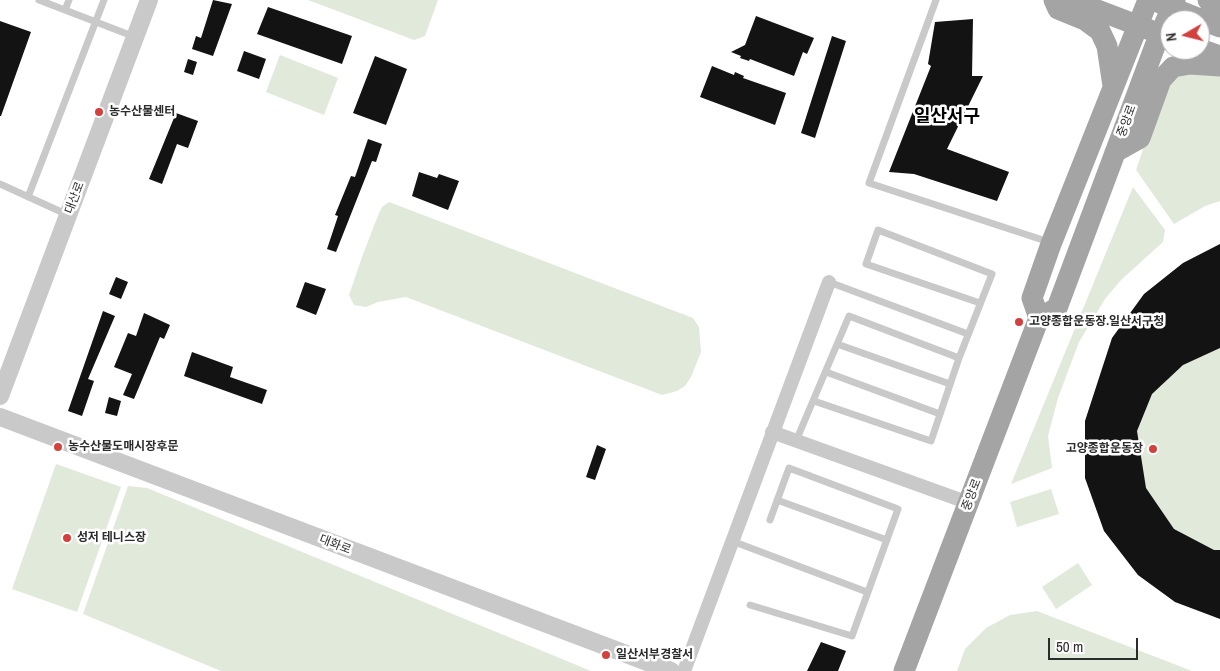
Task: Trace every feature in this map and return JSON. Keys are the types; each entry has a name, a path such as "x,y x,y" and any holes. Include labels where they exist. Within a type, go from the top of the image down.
{"main road":[{"path":"1054,0 1058,10 1085,20 1100,31 1107,46 1114,90"},
{"path":"1071,0 1160,34"},
{"name":"중앙로","path":"1039,318 1032,298 1051,244 1149,0"},
{"path":"1149,0 1174,4 1220,27"},
{"path":"1208,0 1220,14"},
{"name":"중앙로","path":"904,671 1039,318 1057,308 1116,152 1160,48"},
{"path":"1116,152 1140,138 1161,80 1173,67 1190,64 1220,66"}],"street":[{"name":"대산로","path":"0,396 149,0"},
{"path":"684,671 829,282"},
{"name":"대화로","path":"0,417 671,671"},
{"path":"772,432 968,503"}],"lane":[{"path":"38,0 135,37"},
{"path":"65,10 69,0"},
{"path":"28,197 104,0"},
{"path":"936,0 869,183 1051,244"},
{"path":"0,184 68,215"},
{"path":"814,401 931,441 959,358 992,274 878,230 866,264 980,303"},
{"path":"829,282 968,334"},
{"path":"796,440 849,316 959,358"},
{"path":"837,344 950,384"},
{"path":"826,372 940,414"},
{"path":"750,605 852,636 898,509 789,468 770,520"},
{"path":"777,500 886,540"},
{"path":"731,541 867,592"}],"shaded area":[{"path":"308,0 438,0 425,36 414,40"},
{"path":"280,55 338,78 324,115 266,92"},
{"path":"1198,67 1220,76 1220,201 1205,206 1174,224 1136,170 1167,79"},
{"path":"1133,187 1165,230 1163,242 1121,280 1105,299 1079,342 1058,398 1048,436 1052,468 1011,484"},
{"path":"389,202 693,318 699,327 701,352 691,377 685,386 677,391 662,395 406,297 378,302 366,307 354,305 349,295 377,218 382,207"},
{"name":"고양종합운동장","path":"1220,244 1220,618 1175,602 1138,575 1104,531 1085,478 1085,421 1112,338 1144,294 1183,263"},
{"name":"성저 테니스장","path":"56,464 121,487 77,612 12,589"},
{"path":"128,486 147,488 591,671 221,671 83,614"},
{"path":"1051,489 1059,514 1017,527 1010,502"},
{"path":"1078,563 1092,585 1056,609 1042,587"},
{"path":"1037,611 1192,671 957,671 965,649 986,628 1010,615"}],"building":[{"path":"213,0 232,4 213,56 192,49 196,36 201,38"},
{"path":"268,7 352,36 342,64 257,34"},
{"path":"756,16 814,38 807,54 803,52 794,76 750,59 749,61 740,58 741,56 731,52 745,45"},
{"path":"973,19 972,76 983,76 947,149 1009,172 997,201 914,174 889,172 931,66 928,64 935,22"},
{"path":"0,21 31,32 1,116 0,116"},
{"path":"832,36 846,41 815,138 801,133"},
{"path":"244,51 266,59 259,79 237,71"},
{"path":"375,56 407,69 386,125 353,113"},
{"path":"188,59 197,62 193,75 184,72"},
{"path":"712,66 734,75 735,72 744,76 743,78 786,93 775,125 700,97"},
{"path":"176,113 198,121 188,148 177,144 162,184 149,179"},
{"path":"368,139 382,144 376,162 372,161 336,252 327,249 338,216 335,215 351,176 355,177"},
{"path":"419,172 437,178 439,174 459,181 448,210 412,196"},
{"name":"고양종합운동장","path":"1220,244 1220,348 1183,365 1152,394 1137,431 1146,488 1174,529 1214,550 1220,550 1220,619 1175,602 1138,575 1104,531 1085,478 1085,421 1112,338 1144,294 1183,263"},
{"path":"116,277 128,282 121,299 109,294"},
{"path":"305,282 326,289 316,315 296,307"},
{"path":"103,311 115,316 88,379 94,381 82,416 68,411"},
{"path":"144,313 170,325 164,339 160,337 134,399 123,395 132,374 114,367 128,333 136,336"},
{"path":"192,352 233,367 230,377 267,390 262,404 184,376"},
{"path":"109,397 121,401 117,416 105,413"},
{"path":"597,445 606,449 595,480 586,477"},
{"path":"821,642 846,651 838,671 807,671"}],"place":[{"name":"농수산물센터","path":"99,112"},
{"name":"고양종합운동장.일산서구청","path":"1019,322"},
{"name":"농수산물도매시장후문","path":"58,447"},
{"name":"고양종합운동장","path":"1153,449"},
{"name":"성저 테니스장","path":"67,538"},
{"name":"일산서부경찰서","path":"606,655"}],"district":[{"name":"일산서구","path":"947,117"}]}
